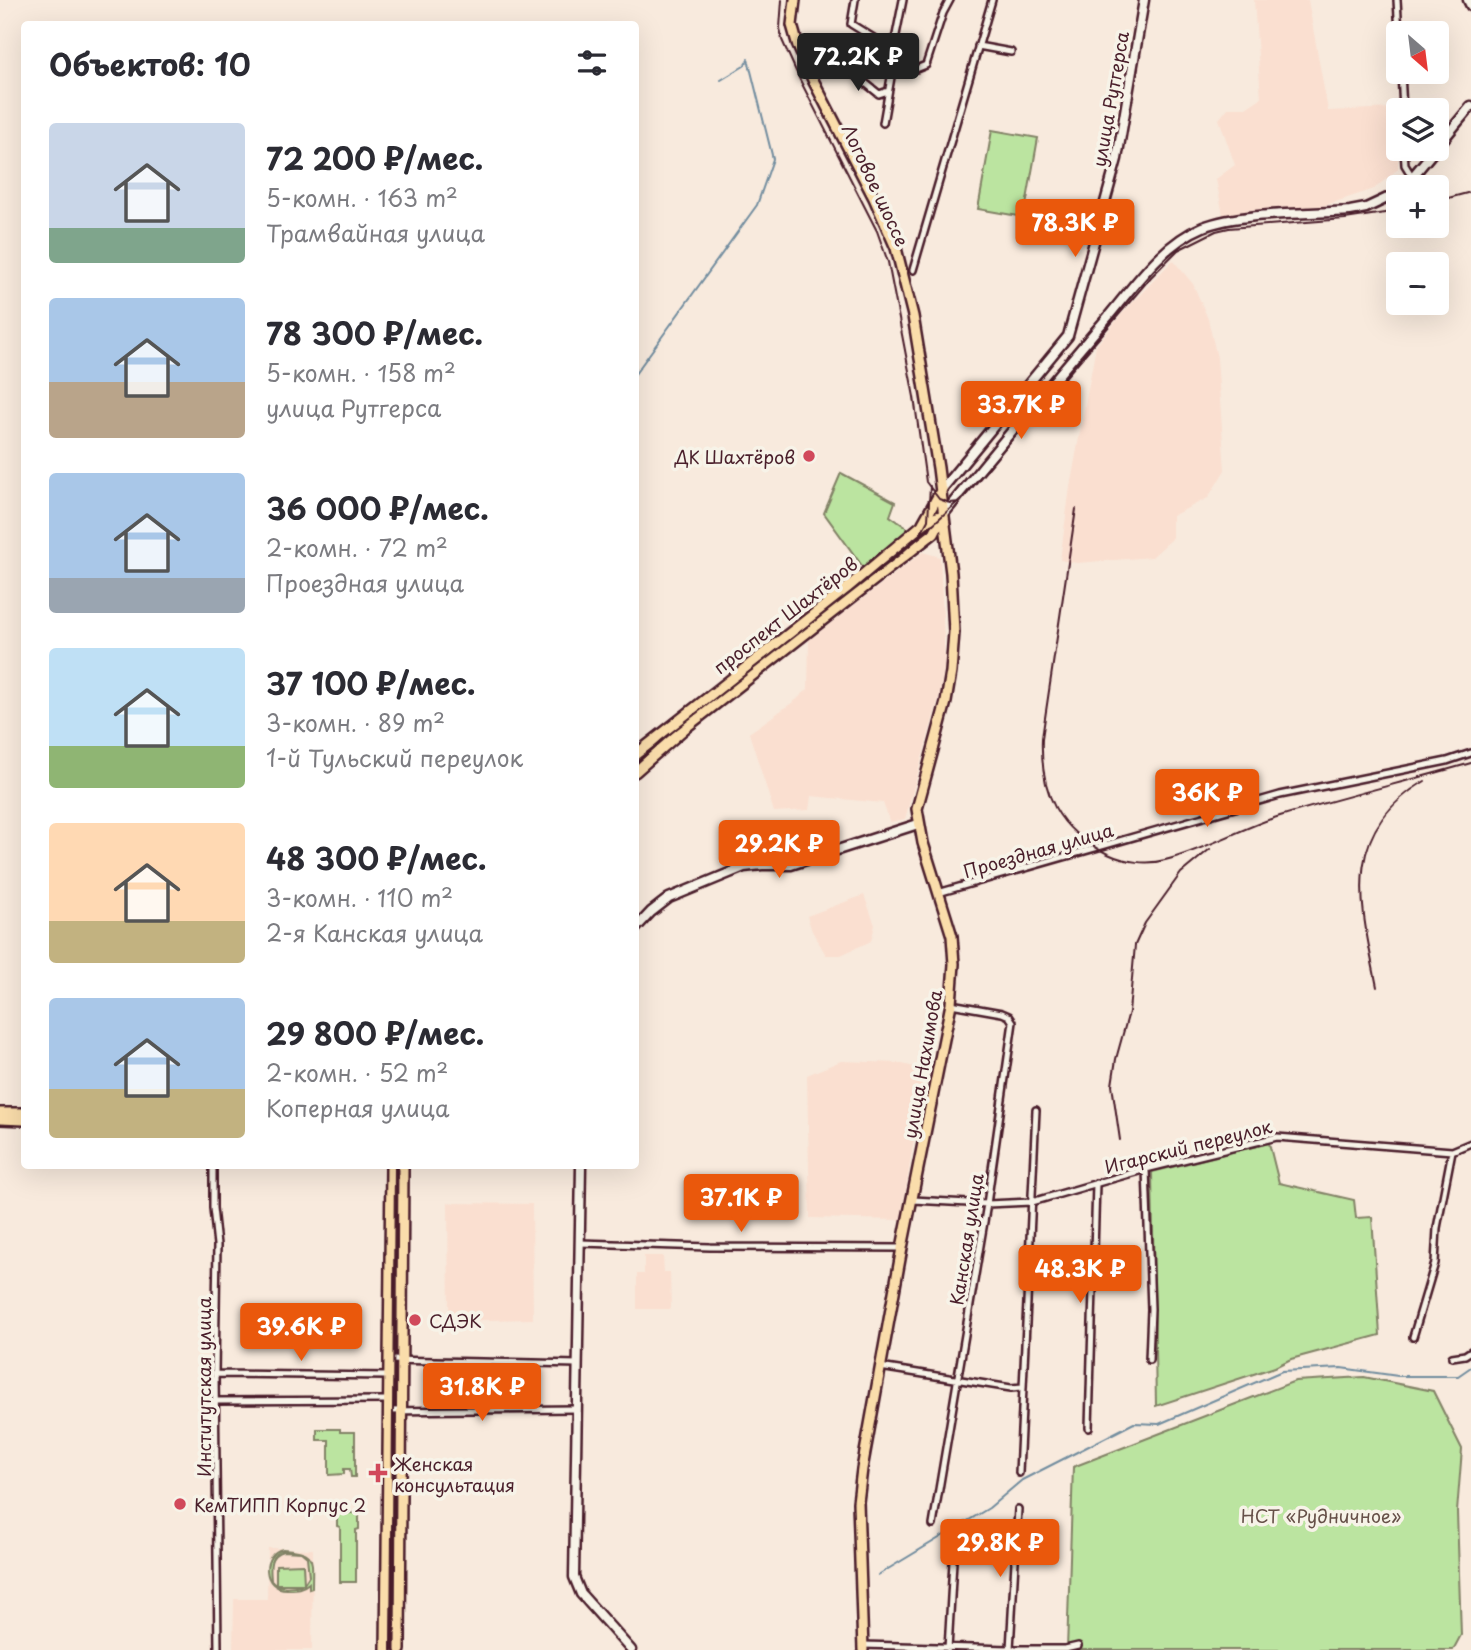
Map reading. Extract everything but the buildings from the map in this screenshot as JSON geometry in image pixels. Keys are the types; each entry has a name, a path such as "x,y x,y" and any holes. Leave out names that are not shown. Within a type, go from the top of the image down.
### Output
{"main road":[{"name":"Логовое шоссе","path":"792,0 787,26 794,49 870,201 894,259 908,319 940,492"},
{"name":"улица Рутгерса","path":"940,492 1063,344 1070,328 1117,159 1144,0"},
{"path":"1468,0 1471,6"},
{"path":"1415,175 1471,106"},
{"path":"923,524 934,516 943,514 1149,270 1166,251 1186,235 1228,219 1350,211 1366,208 1386,199"},
{"path":"1063,344 1079,351"},
{"name":"улица Нахимова","path":"863,1648 858,1502 902,1248 951,1004 953,948 918,824 917,809 946,702 953,652 954,607 940,492"},
{"name":"проспект Шахтёров","path":"639,752 923,524 940,492"},
{"name":"проспект Шахтёров","path":"639,768 684,729 934,533 943,514"},
{"path":"639,925 669,898 744,867 762,864 791,865 918,824"},
{"path":"0,1113 21,1114"},
{"path":"0,1119 21,1120"},
{"path":"386,1650 391,1169"},
{"path":"400,1650 403,1169"},
{"path":"581,1169 574,1577 581,1594 631,1650"}],"street":[{"path":"855,0 851,24 893,50"},
{"path":"883,124 903,0"},
{"path":"893,66 916,69 926,65 950,0"},
{"path":"913,270 992,0"},
{"path":"1397,0 1398,21"},
{"path":"978,46 1010,52"},
{"path":"833,57 879,94 888,91"},
{"name":"Проездная улица","path":"938,893 1280,795 1447,761 1471,753"},
{"name":"Канская улица","path":"933,1525 987,1204 1013,1022 1009,1016 1002,1013 951,1004"},
{"path":"1019,1473 1036,1110"},
{"name":"Игарский переулок","path":"913,1200 987,1204 1032,1202 1146,1169 1277,1137 1452,1151 1471,1143"},
{"path":"1413,1337 1435,1263 1437,1228 1452,1151"},
{"name":"Институтская улица","path":"213,1169 217,1245 215,1374 218,1650"},
{"path":"1146,1169 1151,1309 1149,1360"},
{"path":"1089,1428 1096,1183"},
{"path":"579,1243 902,1248"},
{"path":"1452,1357 1471,1351"},
{"path":"387,1360 578,1364"},
{"path":"880,1367 1011,1388 1022,1387"},
{"path":"215,1374 387,1376"},
{"path":"216,1401 387,1406 401,1411 577,1409"},
{"path":"1010,1649 1018,1509"},
{"path":"948,1648 954,1544"},
{"path":"863,1648 1010,1649 1078,1646"}],"shaded area":[{"path":"1254,0 1308,0 1328,111 1386,108 1386,161 1398,161 1398,169 1391,175 1386,175 1386,179 1374,189 1323,206 1223,215 1216,179 1235,165 1219,119 1228,108 1246,108 1261,98"},
{"path":"1173,260 1193,284 1208,319 1217,358 1225,470 1208,498 1172,516 1172,539 1152,557 1077,563 1060,560 1070,487 1096,346"},
{"path":"923,552 940,557 945,663 940,694 905,819 890,822 883,803 811,796 809,810 774,812 749,733 808,689 809,640"},
{"path":"864,895 875,925 871,941 841,955 826,955 807,916"},
{"path":"841,1061 899,1063 925,1070 901,1220 810,1218 807,1075"},
{"path":"448,1203 532,1204 533,1319 449,1321"},
{"path":"644,1256 663,1256 664,1272 670,1272 671,1309 637,1309 637,1274 644,1274"},
{"path":"268,1548 313,1549 312,1650 233,1650 234,1599 267,1599"}],"green space":[{"path":"992,130 1038,138 1024,217 978,209"},
{"path":"841,473 895,502 890,516 910,530 863,567 824,513"},
{"path":"1269,1143 1279,1183 1354,1200 1356,1218 1372,1217 1380,1335 1291,1359 1275,1367 1156,1406 1152,1172"},
{"name":"НСТ «Рудничное»","path":"1364,1377 1433,1391 1462,1449 1457,1512 1461,1635 1453,1650 1067,1650 1073,1467 1295,1381"},
{"path":"317,1429 355,1432 355,1477 351,1477 350,1469 344,1469 344,1474 329,1475 329,1440 317,1440"},
{"path":"337,1513 359,1513 359,1529 356,1530 356,1582 340,1582 340,1527 337,1526"},
{"path":"283,1549 294,1550 302,1552 307,1554 312,1563 312,1588 309,1589 309,1583 301,1588 291,1589 279,1588 273,1584 269,1578 267,1571 271,1557","holes":["301,1552 307,1557 309,1576 304,1584 303,1564 276,1565 276,1584 271,1580 270,1567 272,1559 278,1553","276,1584 303,1584 289,1587"]}],"waterway":[{"path":"639,368 757,205 773,159 748,59"},
{"path":"721,80 744,66 748,60"},
{"path":"878,1575 989,1508 1022,1480 1134,1423 1159,1424 1282,1371 1341,1368 1398,1376 1458,1376 1471,1367"}],"tram line":[{"path":"782,0 782,40 877,231 888,262 914,397 926,482 939,499 950,503 959,502"},
{"path":"1449,198 1471,192"},
{"path":"639,761 662,740 899,555 963,497 1151,277 1178,250 1216,231 1229,228 1345,219 1386,213"},
{"path":"921,533 928,520 930,486"},
{"path":"391,1650 395,1169"}],"railway":[{"path":"1076,509 1042,738 1042,758 1044,776 1055,808 1064,821 1090,844 1122,859 1158,862 1194,851 1280,816 1471,763"},
{"path":"1377,987 1362,900 1368,847 1379,823 1398,801 1425,781"},
{"path":"1120,1140 1112,1085 1129,1012 1135,945 1145,923 1181,873 1210,849"}],"place":[{"name":"ДК Шахтёров","path":"809,456"},
{"name":"СДЭК","path":"415,1320"},
{"name":"Женская консультация","path":"378,1473"},
{"name":"КемТИПП Корпус 2","path":"180,1504"}]}
